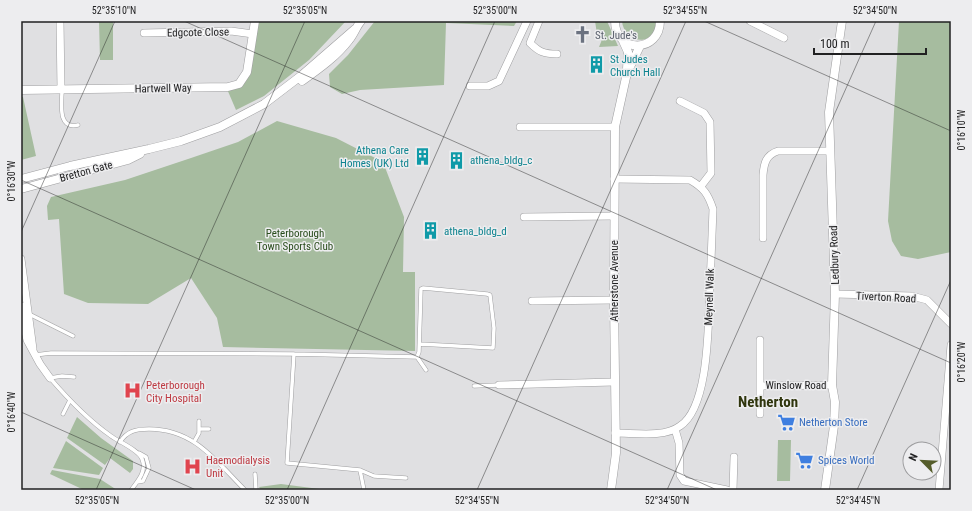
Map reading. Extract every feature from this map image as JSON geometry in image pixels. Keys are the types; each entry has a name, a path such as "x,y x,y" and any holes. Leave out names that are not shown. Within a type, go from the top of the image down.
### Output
{"street":[{"path":"60,21 62,89"},
{"name":"Hartwell Way","path":"21,90 228,87 239,84 247,72 255,21"},
{"name":"Bretton Gate","path":"21,179 70,166 181,141 237,118 264,104 272,98 284,94 327,62 341,50 361,21"},
{"path":"470,86 488,86 499,81 527,21"},
{"path":"539,21 530,43 537,50 547,54 557,54"},
{"path":"623,41 640,46 648,43 654,39 658,33 660,21"},
{"path":"749,21 784,38"},
{"name":"Ledbury Road","path":"825,490 834,426 835,402 832,385 835,294 829,112 842,21"},
{"name":"Atherstone Avenue","path":"611,490 616,454 614,382 615,127 627,72 628,52 617,33 614,23"},
{"name":"Edgcote Close","path":"144,33 231,31 253,34"},
{"name":"Atherstone Avenue","path":"627,72 640,46"},
{"path":"614,179 690,180 701,186 710,173 710,122 704,113 680,101"},
{"path":"520,127 615,127"},
{"name":"Bretton Gate","path":"21,189 128,160 149,149"},
{"path":"763,238 763,175 767,157 778,151 830,151"},
{"name":"Meynell Walk","path":"615,433 665,433 682,426 691,416 700,391 707,358 713,208 709,196 701,186"},
{"path":"524,217 614,216"},
{"path":"21,259 25,332 27,340 50,378"},
{"name":"Tiverton Road","path":"835,294 912,296 927,300 951,324"},
{"path":"532,301 614,300"},
{"name":"Winslow Road","path":"760,340 760,414"},
{"path":"939,490 948,408 951,345"},
{"path":"500,385 614,382"},
{"name":"Winslow Road","path":"760,386 832,385"},
{"path":"675,429 679,443 680,475 684,481 727,490"},
{"path":"733,490 734,458"}],"lane":[{"path":"62,89 62,116 66,123 73,126 78,125"},
{"path":"417,356 420,344 421,289 487,294 490,296 494,328 493,348 420,344"},
{"path":"24,311 73,336"},
{"path":"34,352 417,356"},
{"path":"294,354 287,463 360,470 374,476 406,478"},
{"path":"417,356 426,370"},
{"path":"50,378 62,376 74,377"},
{"path":"50,378 70,400 102,429 120,442 138,452 143,460 144,469 131,490"},
{"path":"474,386 500,385"},
{"path":"63,414 70,400"},
{"path":"194,442 198,436 199,421"},
{"path":"120,442 127,433 137,429 160,429 183,435 201,446 245,490"},
{"path":"199,429 209,429"},
{"path":"360,470 364,490"},
{"path":"255,474 256,490"}],"green space":[{"path":"99,21 113,21 113,60 100,60"},
{"path":"258,21 346,21 309,60 264,96 236,110 227,89 241,85"},
{"path":"375,21 517,21 514,26 446,23 444,85 360,90 342,94 330,87 329,74 348,55"},
{"path":"595,21 607,21 618,46 599,47 603,37 602,35 597,34"},
{"path":"622,21 656,21 656,26 655,30 650,36 641,40 635,39 626,32"},
{"path":"899,21 951,21 951,252 918,259 901,256 892,241 888,221"},
{"path":"21,97 23,97 36,156 21,160"},
{"name":"Peterborough Town Sports Club","path":"277,121 336,138 383,162 404,217 403,272 415,272 415,351 223,347 217,318 191,278 148,304 88,303 64,294 59,219 48,220 47,206 51,197 125,180 191,158 238,142"},
{"path":"77,417 101,438 133,461 133,469 130,473 110,458 105,465 67,438"},
{"path":"778,440 791,440 790,481 777,481"},
{"path":"66,441 103,468 99,475 53,468"},
{"path":"52,470 100,479 117,490 84,490 50,474"},
{"path":"281,484 327,490 261,490 259,487"}],"place":[{"name":"St. Jude's","path":"582,35"},
{"name":"St Judes Church Hall","path":"597,65"},
{"name":"Athena Care Homes (UK) Ltd","path":"422,156"},
{"name":"athena_bldg_c","path":"457,160"},
{"name":"athena_bldg_d","path":"431,231"},
{"name":"Peterborough City Hospital","path":"133,391"},
{"name":"Netherton Store","path":"786,422"},
{"name":"Spices World","path":"805,460"},
{"name":"Haemodialysis Unit","path":"193,466"}],"district":[{"name":"Netherton","path":"768,402"}]}
